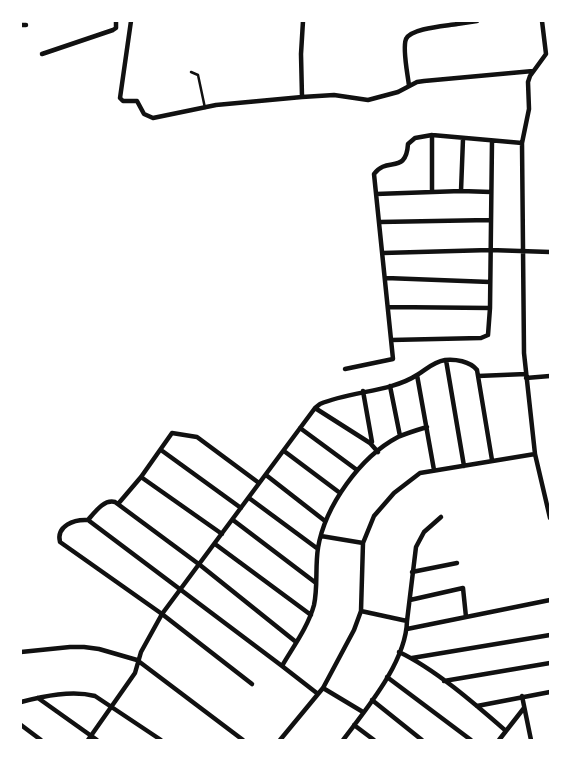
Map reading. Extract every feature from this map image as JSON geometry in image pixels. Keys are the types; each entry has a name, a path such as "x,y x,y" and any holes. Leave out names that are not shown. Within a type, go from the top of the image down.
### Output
{"street":[{"path":"42,54 113,30 116,28 116,21"},
{"path":"131,21 119,96 121,100 136,101 144,114 150,118 230,103 302,97 334,95 368,100 398,92 424,81 533,71"},
{"path":"302,97 301,54 303,21"},
{"path":"409,86 405,47 407,38 418,31 477,21"},
{"path":"542,21 546,54 533,71 528,82 529,109 522,143 524,352 535,454 550,518"},
{"path":"345,369 392,360 393,354 374,174 378,169 403,162 407,155 408,144 415,138 432,136 522,143"},
{"path":"432,136 432,192"},
{"path":"461,191 463,139"},
{"path":"391,340 484,337 488,335 492,141"},
{"path":"376,194 461,191 491,192"},
{"path":"380,222 490,220"},
{"path":"383,252 490,250 550,252"},
{"path":"386,278 490,282"},
{"path":"388,307 490,308"},
{"path":"446,360 464,466"},
{"path":"89,737 135,673 137,660 162,614 315,408 327,401 390,386 417,375 428,366 446,360 457,360 472,365 477,370 492,460"},
{"path":"478,376 526,374 550,376"},
{"path":"417,375 434,470"},
{"path":"390,386 400,436"},
{"path":"363,391 372,442 370,443"},
{"path":"315,408 370,443 378,452"},
{"path":"282,666 311,615 314,604 318,549 321,536 325,521 340,493 357,470 378,452 400,436 427,426"},
{"path":"300,428 357,470"},
{"path":"118,504 141,477 172,433 197,437 259,483"},
{"path":"161,450 241,508"},
{"path":"284,451 340,493"},
{"path":"280,740 323,688 354,630 361,611 363,543 374,516 394,493 420,473 535,454"},
{"path":"266,475 325,521"},
{"path":"141,477 222,534"},
{"path":"249,498 318,549"},
{"path":"88,520 105,503 112,500 200,565 296,642"},
{"path":"342,740 372,700 400,652 407,629 412,572 418,541 424,532 442,517"},
{"path":"252,684 162,614 60,542 59,536 64,526 76,520 88,520 318,694"},
{"path":"233,520 316,582"},
{"path":"321,536 363,543"},
{"path":"215,544 311,615"},
{"path":"412,572 457,563"},
{"path":"410,600 463,588 466,617"},
{"path":"407,629 550,600"},
{"path":"361,611 407,621"},
{"path":"412,658 550,635"},
{"path":"21,652 84,647 99,649 137,660 243,740"},
{"path":"400,652 412,658 444,681 506,731"},
{"path":"444,681 550,663"},
{"path":"387,677 471,740"},
{"path":"323,688 363,712"},
{"path":"477,706 550,692"},
{"path":"21,702 38,698 86,694 95,696 161,740"},
{"path":"522,696 531,740"},
{"path":"38,698 89,737 97,740"},
{"path":"372,700 422,740"},
{"path":"499,740 524,707"},
{"path":"21,725 41,740"},
{"path":"354,725 374,740"}],"lane":[{"path":"190,72 198,75 205,108"}]}
